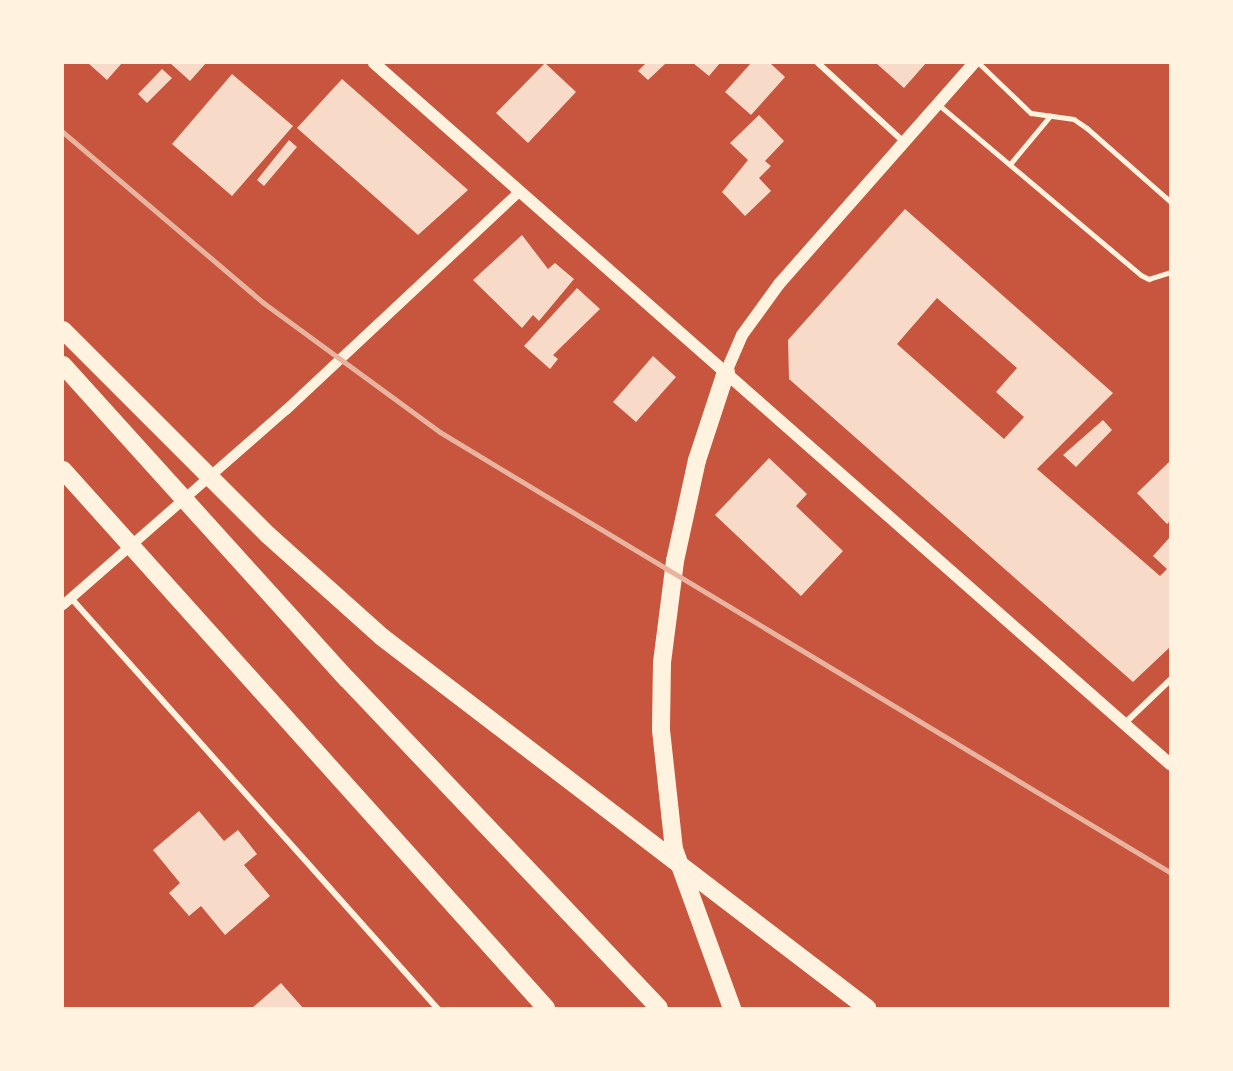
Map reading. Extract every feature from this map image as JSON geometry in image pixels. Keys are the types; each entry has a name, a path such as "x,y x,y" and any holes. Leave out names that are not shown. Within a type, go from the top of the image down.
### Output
{"highway":[{"path":"63,330 243,510 382,637 867,1008"},
{"path":"63,365 214,534 659,1008"},
{"path":"726,372 693,471 675,561 662,663 660,730 674,849 732,1008"},
{"path":"63,470 546,1008"},
{"path":"498,955 534,1008"}],"main road":[{"path":"374,63 1170,764"},
{"path":"726,372 742,335 779,284 974,63"}],"street":[{"path":"818,63 905,142"},
{"path":"67,602 286,410 520,191"},
{"path":"63,588 67,602 437,1008"},
{"path":"1124,724 1170,680"}],"lane":[{"path":"979,63 1031,113 1074,119 1088,128 1170,201"},
{"path":"938,104 1141,274 1149,279 1170,272"},
{"path":"1011,163 1050,116"}],"building":[{"path":"88,63 122,63 107,80"},
{"path":"170,63 206,63 190,81"},
{"path":"545,63 576,92 528,143 496,113"},
{"path":"646,63 666,63 648,80 638,71"},
{"path":"693,63 720,63 709,76"},
{"path":"751,63 770,63 785,77 751,115 725,92"},
{"path":"876,63 926,63 904,88"},
{"path":"162,69 172,78 147,103 138,94"},
{"path":"232,74 293,126 232,196 172,144"},
{"path":"342,79 468,190 418,235 297,128"},
{"path":"759,115 784,141 765,161 771,166 759,178 771,191 745,216 722,192 748,160 730,143"},
{"path":"289,140 297,147 264,186 257,180"},
{"path":"905,209 1113,393 1037,469 1160,576 1167,569 1153,556 1170,537 1170,647 1133,682 789,379 788,340","holes":["937,298 1017,368 996,392 1024,417 1004,439 897,344"]},
{"path":"522,235 548,269 555,263 574,279 539,321 533,315 522,328 473,280"},
{"path":"577,288 600,309 553,355 558,359 550,369 524,346"},
{"path":"653,356 676,377 636,422 613,402"},
{"path":"1103,420 1112,430 1076,467 1063,455"},
{"path":"769,458 807,494 796,506 843,551 801,596 715,515"},
{"path":"1170,461 1170,521 1167,524 1137,493"},
{"path":"199,811 224,841 238,830 257,854 244,865 270,896 225,935 201,906 189,916 169,893 180,883 153,850"},
{"path":"281,983 303,1008 252,1008"}],"railway":[{"path":"63,132 264,303 440,432 1170,872"}]}
